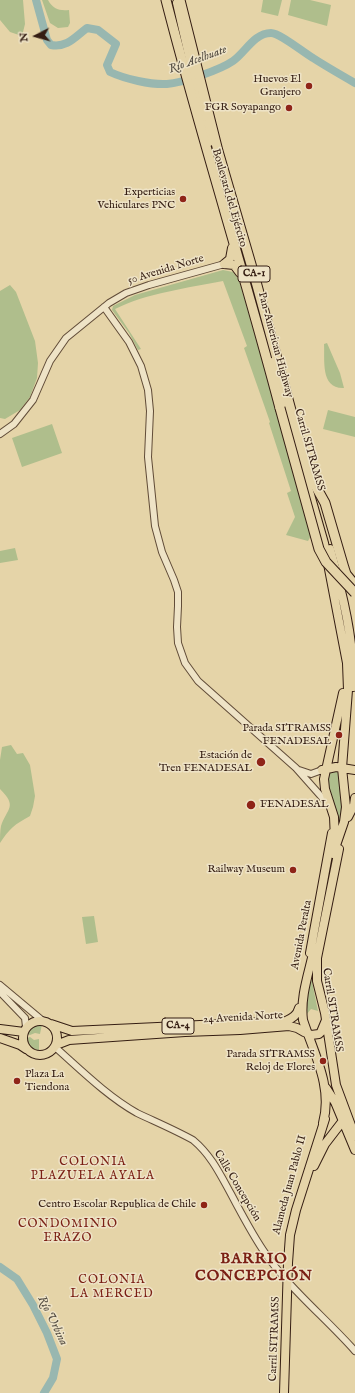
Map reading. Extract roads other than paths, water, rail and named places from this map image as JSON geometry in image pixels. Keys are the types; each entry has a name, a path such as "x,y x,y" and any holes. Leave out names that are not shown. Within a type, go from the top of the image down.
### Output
{"highway":[{"name":"Pan-American Highway","path":"168,0 189,65"},
{"name":"Pan-American Highway","path":"180,0 189,65 232,244 238,260 279,404 318,549 326,562 355,593"},
{"name":"Pan-American Highway","path":"195,92 218,151 254,275 304,458 324,503 346,574 355,585"},
{"path":"232,244 237,245 243,238"},
{"path":"242,276 249,274 254,275"}],"main road":[{"path":"176,0 189,65"},
{"name":"Carril SITRAMSS","path":"195,92 324,543 345,653 348,690 344,768 346,812 333,854 315,947 302,1001 303,1020 306,1033 326,1087 327,1104 323,1123 292,1228 289,1247 284,1393"},
{"path":"224,264 230,259 232,244"},
{"path":"224,264 234,265 242,276"},
{"path":"304,458 342,595 350,647 353,677 344,768"},
{"name":"Carril SITRAMSS","path":"333,854 335,824 333,811 324,784 324,769 341,706 345,653"},
{"path":"324,769 336,767 355,770"},
{"name":"Avenida Peralta","path":"344,768 348,817"},
{"name":"Avenida Peralta","path":"324,769 320,782 321,789 331,815 332,832 312,947 299,1008 299,1019 306,1033 320,1079 345,1118"},
{"name":"Avenida Peralta","path":"345,1118 336,1085 317,976 318,958 336,858 355,798"},
{"name":"Carril SITRAMSS","path":"315,947 314,979 325,1024 332,1084 330,1106 323,1123"},
{"name":"24 Avenida Norte","path":"47,1023 72,1031 286,1021 296,1015 299,1008"},
{"path":"0,1029 25,1029 35,1021 47,1023 57,1033 55,1046"},
{"path":"306,1033 319,1034 325,1024"},
{"name":"24 Avenida Norte","path":"55,1046 69,1040 289,1026 306,1033"},
{"path":"25,1029 23,1040 26,1048"},
{"name":"CA-4","path":"0,1038 20,1045 32,1053 41,1055 48,1053 55,1046"},
{"name":"Alameda Juan Pablo II","path":"288,1393 289,1298 285,1248 288,1231 322,1108 323,1094 320,1079"},
{"path":"345,1118 355,1136"},
{"path":"345,1118 355,1150"},
{"name":"Alameda Juan Pablo II","path":"280,1393 287,1280 295,1233 313,1169 322,1150 345,1118"}],"street":[{"path":"243,238 242,255 238,260 246,263 254,275"},
{"name":"50 Avenida Norte","path":"0,434 14,424 33,400 50,361 66,338 104,306 138,288 238,260"},
{"path":"104,306 129,342 140,366 148,390 150,411 148,457 155,526 162,552 178,592 177,636 185,663 198,681 296,768 327,803"},
{"path":"296,768 311,774 324,769"},
{"path":"0,985 47,1023"},
{"path":"0,992 26,1018 25,1029"},
{"name":"Calle Concepción","path":"55,1046 116,1099 137,1112 193,1140 201,1147 216,1167 262,1249 287,1280 355,1351"}],"waterway":[{"name":"Río Acelhuate","path":"36,0 47,40 51,45 62,45 75,38 87,28 98,30 116,44 107,65 110,72 130,79 153,84 167,84 201,76 227,65 237,58 260,36 271,33 280,36 355,83"},
{"name":"Río Urbina","path":"0,1267 17,1279 33,1305 47,1333 57,1359 53,1378 44,1393"}],"place":[{"name":"Huevos El Granjero","path":"309,86"},
{"name":"FGR Soyapango","path":"289,108"},
{"name":"Experticias Vehiculares PNC","path":"183,199"},
{"name":"Parada SITRAMSS FENADESAL","path":"339,735"},
{"name":"Estación de Tren FENADESAL","path":"261,762"},
{"name":"FENADESAL","path":"251,805"},
{"name":"Railway Museum","path":"293,870"},
{"name":"Parada SITRAMSS Reloj de Flores","path":"323,1061"},
{"name":"Plaza La Tiendona","path":"17,1081"},
{"name":"Centro Escolar Republica de Chile","path":"204,1205"}],"district":[{"name":"COLONIA PLAZUELA AYALA","path":"93,1170"},
{"name":"CONDOMINIO ERAZO","path":"68,1232"},
{"name":"BARRIO CONCEPCIÓN","path":"254,1268"},
{"name":"COLONIA LA MERCED","path":"112,1288"}]}
